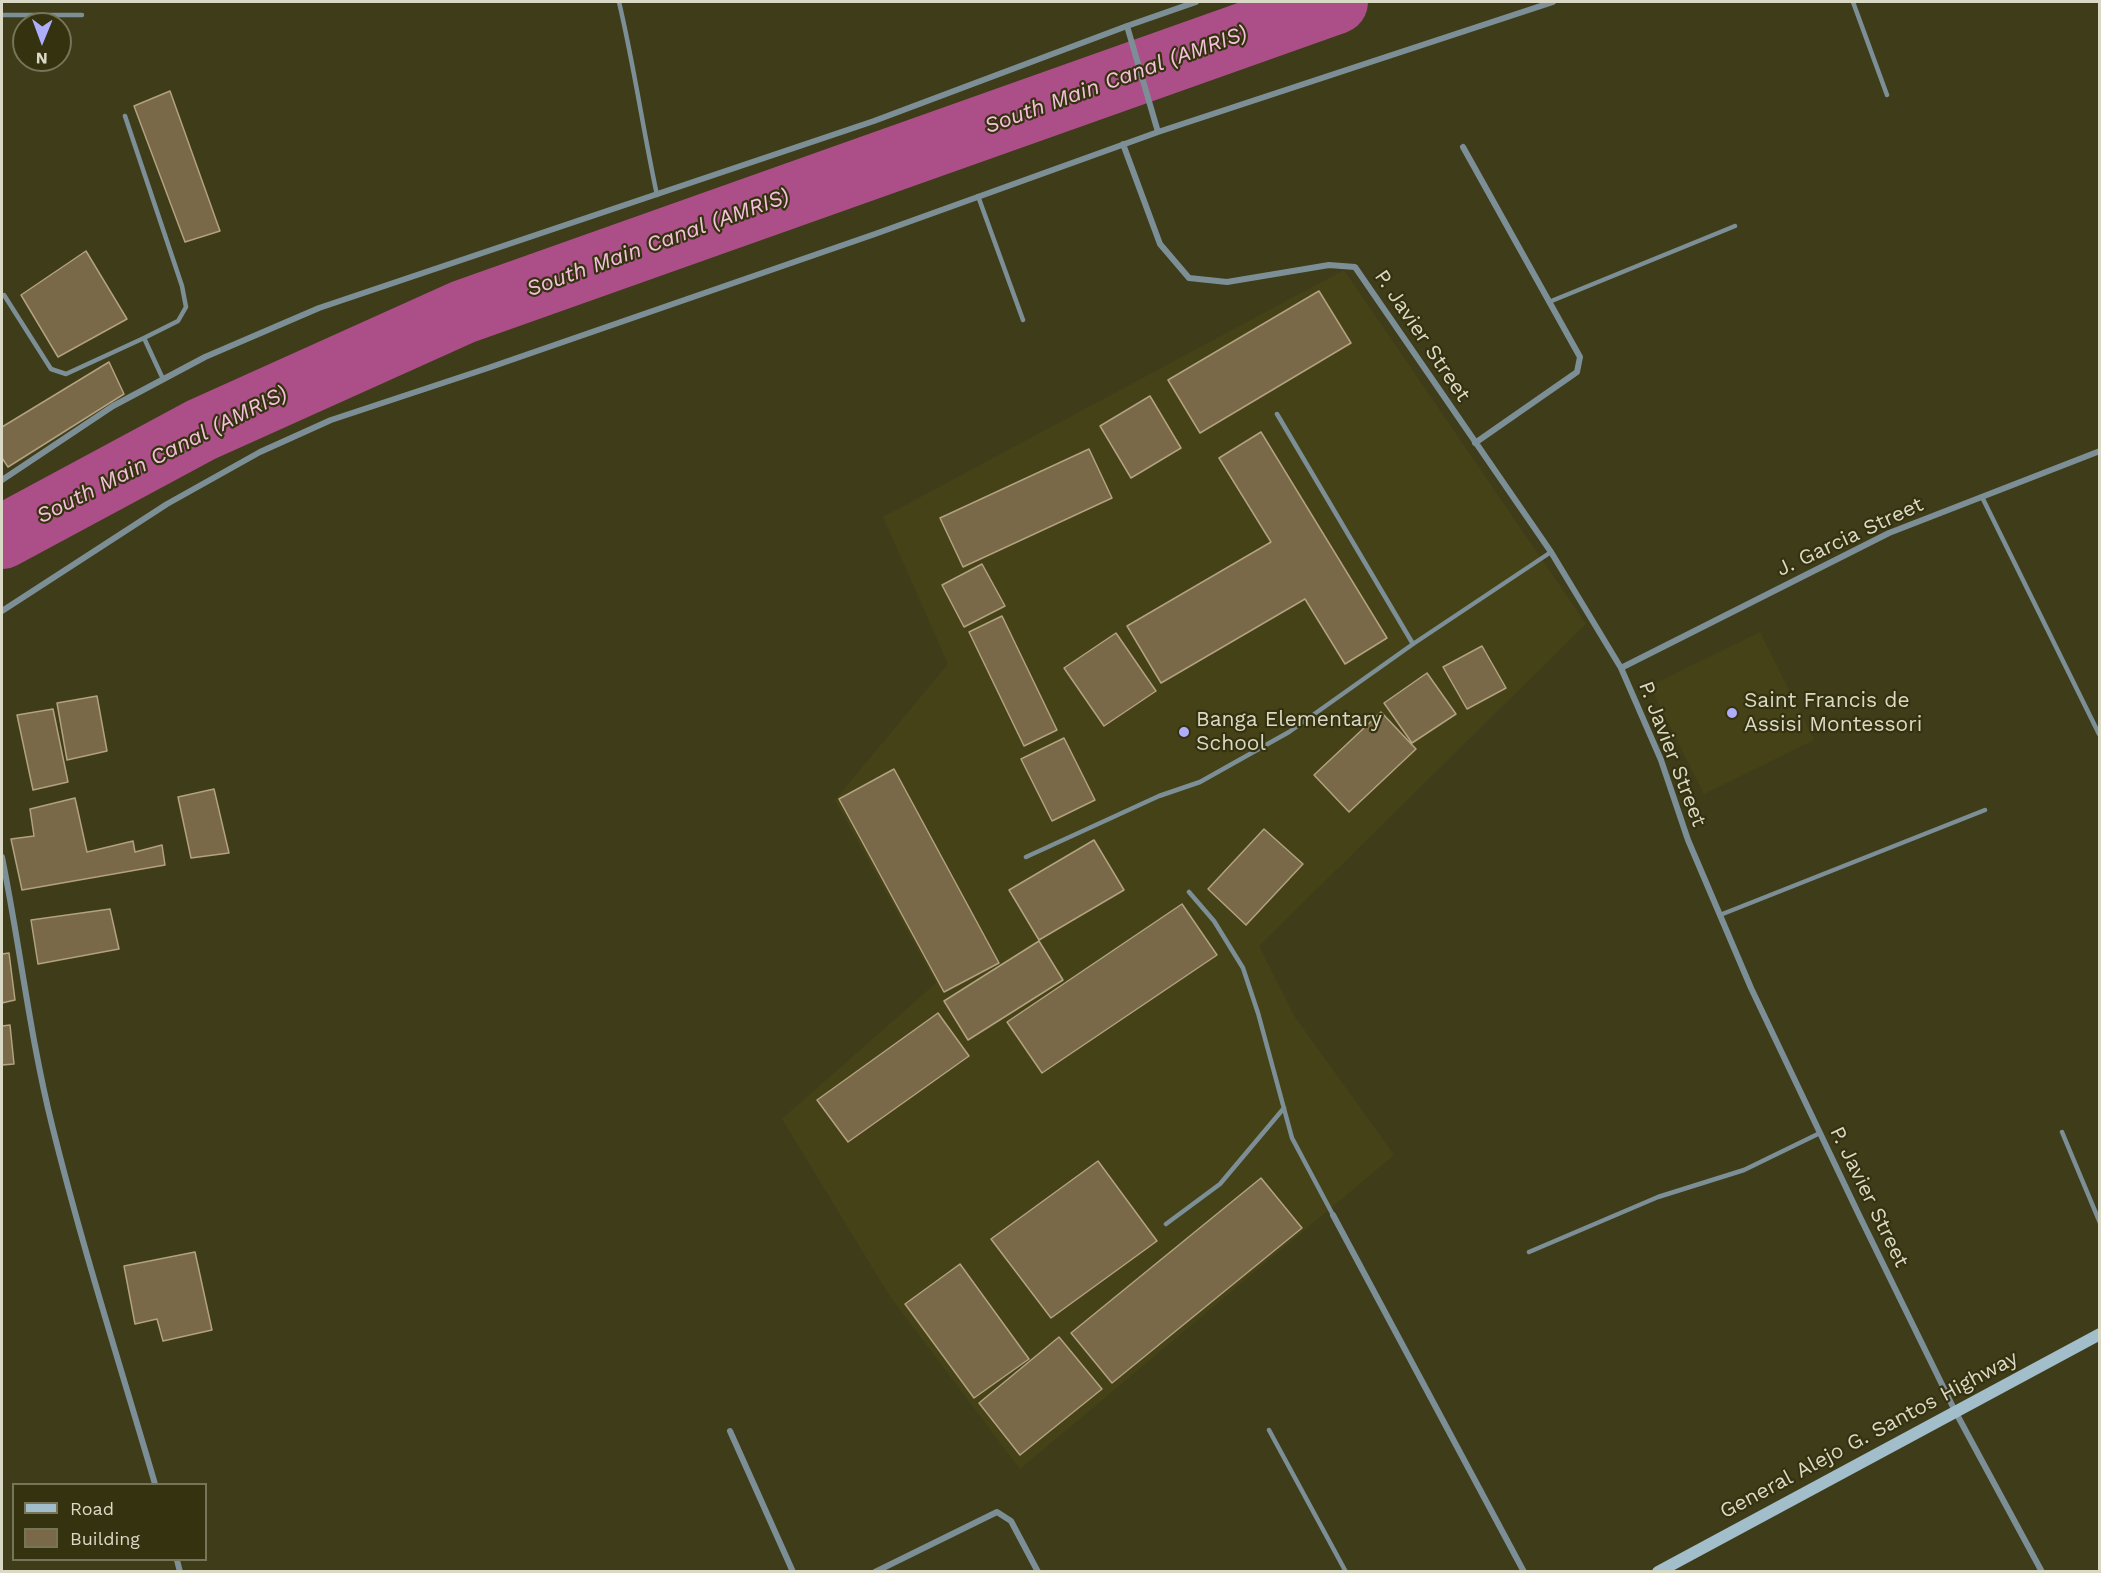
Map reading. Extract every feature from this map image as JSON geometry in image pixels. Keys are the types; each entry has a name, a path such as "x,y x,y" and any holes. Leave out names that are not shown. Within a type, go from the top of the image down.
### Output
{"main road":[{"name":"General Alejo G. Santos Highway","path":"1658,1572 2100,1334"}],"street":[{"path":"2,480 113,406 205,357 319,308 874,122 1196,2"},
{"path":"2,611 167,504 260,452 331,420 510,360 1158,132 1553,2"},
{"path":"1127,26 1158,132"},
{"name":"P. Javier Street","path":"1123,144 1160,244 1189,278 1227,282 1329,265 1356,267 1551,552 1621,668 1661,760 1688,840 1751,988 1955,1411 2042,1572"},
{"path":"1462,147 1580,357 1577,372 1475,443"},
{"name":"J. Garcia Street","path":"1621,668 1889,533 2100,451"},
{"path":"2,856 51,1123 85,1253 154,1483"},
{"path":"1333,1215 1524,1572"},
{"path":"730,1431 793,1572"},
{"path":"875,1572 997,1512 1011,1521 1038,1572"}],"lane":[{"path":"619,2 629,43 641,122 657,195"},
{"path":"1853,2 1887,95"},
{"path":"2,15 82,15"},
{"path":"4,295 51,369 66,374 178,321 186,307 182,286 125,116"},
{"path":"978,196 1023,320"},
{"path":"1549,302 1735,226"},
{"path":"144,338 163,380"},
{"path":"1277,414 1413,644"},
{"path":"1982,497 2099,734"},
{"path":"1026,857 1159,796 1200,782 1289,732 1413,644 1551,552"},
{"path":"1720,915 1985,810"},
{"path":"1189,892 1214,921 1243,968 1258,1013 1292,1138 1333,1215"},
{"path":"1166,1224 1220,1184 1284,1108"},
{"path":"2062,1132 2100,1223"},
{"path":"1529,1252 1658,1197 1744,1170 1820,1133"},
{"path":"1269,1430 1346,1572"}],"shaded area":[{"name":"Banga Elementary School","path":"1344,270 1586,624 1259,946 1295,1017 1394,1155 1020,1469 889,1295 782,1119 936,983 835,800 948,664 883,517"},
{"name":"Saint Francis de Assisi Montessori","path":"1760,632 1814,740 1704,794 1650,686"}],"building":[{"path":"170,91 220,231 185,242 134,106"},
{"path":"86,251 127,319 58,357 21,295"},
{"path":"1319,291 1351,343 1200,433 1168,380"},
{"path":"109,362 124,394 8,467 2,458 2,427"},
{"path":"1150,396 1181,448 1131,478 1100,426"},
{"path":"1261,432 1387,638 1345,664 1305,599 1161,683 1127,626 1271,542 1219,458"},
{"path":"1089,449 1112,498 963,567 940,518"},
{"path":"982,564 1005,606 964,627 942,585"},
{"path":"1002,616 1057,730 1024,746 969,632"},
{"path":"1116,633 1156,691 1104,726 1064,668"},
{"path":"1482,646 1506,688 1467,709 1443,667"},
{"path":"1427,673 1456,714 1412,743 1384,703"},
{"path":"97,696 107,751 67,760 57,703"},
{"path":"53,709 68,782 33,790 17,715"},
{"path":"1381,712 1416,749 1349,812 1314,775"},
{"path":"1064,738 1095,800 1052,821 1021,759"},
{"path":"894,769 999,963 944,992 839,799"},
{"path":"214,789 229,853 191,858 178,797"},
{"path":"75,798 87,852 133,841 135,852 162,845 165,865 22,890 11,839 34,836 30,809"},
{"path":"1264,829 1303,864 1246,925 1208,889"},
{"path":"1094,840 1124,890 1039,940 1009,890"},
{"path":"1182,904 1217,955 1042,1073 1007,1022"},
{"path":"110,909 119,949 38,964 31,920"},
{"path":"1039,941 1063,980 968,1040 944,1001"},
{"path":"9,953 15,1000 2,1003 2,954"},
{"path":"938,1013 969,1056 848,1142 817,1100"},
{"path":"10,1025 14,1064 2,1065 2,1026"},
{"path":"1098,1161 1157,1241 1051,1318 991,1239"},
{"path":"1261,1178 1302,1228 1112,1383 1071,1333"},
{"path":"195,1252 212,1330 163,1341 157,1319 135,1324 124,1266"},
{"path":"960,1264 1029,1359 974,1398 905,1304"},
{"path":"1059,1337 1102,1389 1020,1455 979,1403"}],"waterway":[{"name":"South Main Canal (AMRIS)","path":"2,537 201,430 463,312 1336,2"}],"place":[{"name":"Saint Francis de Assisi Montessori","path":"1732,713"},
{"name":"Banga Elementary School","path":"1184,732"}]}
